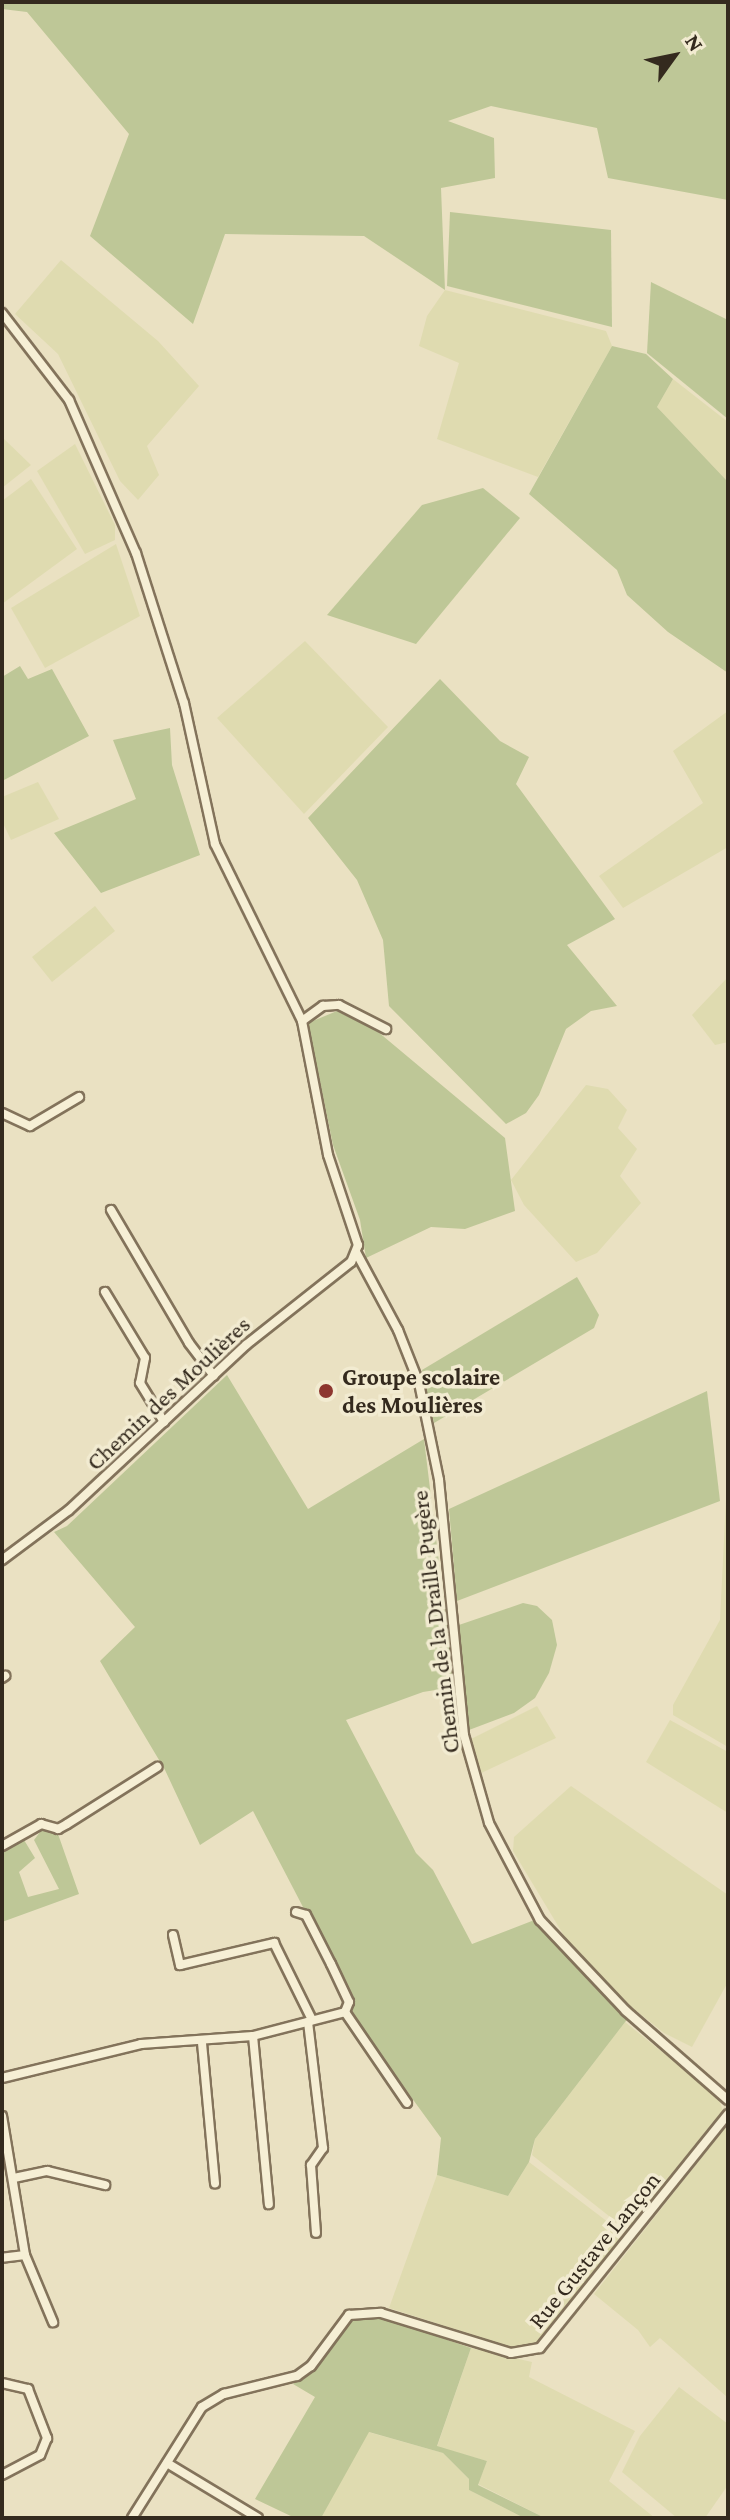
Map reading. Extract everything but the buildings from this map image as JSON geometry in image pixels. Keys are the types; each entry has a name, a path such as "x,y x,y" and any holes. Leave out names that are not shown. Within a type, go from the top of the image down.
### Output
{"street":[{"name":"Chemin de la Draille Pugère","path":"2,313 46,364 104,471 184,703 215,844 302,1021 328,1155 357,1238 356,1252 398,1330 419,1383 439,1480 464,1735 489,1823 512,1873 547,1928 626,2011 728,2100"},
{"path":"302,1021 323,1006 339,1005 386,1029"},
{"path":"2,1113 30,1126 79,1097"},
{"path":"111,1210 189,1343 214,1376"},
{"name":"Chemin des Moulières","path":"2,1560 69,1510 214,1376 351,1262 356,1252"},
{"path":"105,1292 145,1358 140,1383 164,1422"},
{"path":"2,1846 41,1824 58,1829 157,1767"},
{"path":"296,1912 306,1915 331,1964 349,2002 345,2012"},
{"path":"173,1935 180,1965 274,1943 310,2021 323,2148 311,2165 316,2233"},
{"path":"2,2078 141,2044 202,2043 253,2036 345,2012"},
{"path":"345,2012 407,2103"},
{"path":"253,2036 269,2204"},
{"path":"202,2043 215,2183"},
{"name":"Rue Gustave Lançon","path":"132,2518 202,2407 224,2394 297,2376 311,2366 338,2324 362,2311 511,2353 540,2348 728,2114"},
{"path":"2,2116 25,2255 53,2322"},
{"path":"14,2178 47,2171 105,2185"},
{"path":"2,2258 25,2255"},
{"path":"2,2383 28,2389 47,2438 40,2455 2,2475"},
{"path":"167,2463 258,2518"}],"shaded area":[{"path":"61,260 158,341 199,386 147,446 159,475 138,500 120,481 58,354 15,314"},
{"path":"445,290 606,331 612,346 538,477 437,439 459,363 419,346 427,316"},
{"path":"673,379 728,422 728,482 657,407"},
{"path":"2,437 31,465 2,488"},
{"path":"75,444 115,525 115,540 85,554 37,471"},
{"path":"31,479 77,549 2,604 2,501"},
{"path":"116,544 140,616 45,668 11,608"},
{"path":"305,641 388,727 304,814 217,718"},
{"path":"728,711 728,847 623,908 599,876 703,803 673,751"},
{"path":"38,782 59,819 11,840 2,821 2,797"},
{"path":"95,906 115,931 52,982 32,957"},
{"path":"728,977 728,1042 715,1045 692,1015"},
{"path":"586,1085 608,1089 627,1110 618,1128 637,1149 620,1176 641,1203 597,1253 576,1262 524,1205 511,1180"},
{"path":"728,1459 728,1747 673,1715 673,1705 720,1620"},
{"path":"537,1706 556,1738 477,1775 471,1739"},
{"path":"670,1720 728,1752 728,1813 646,1762"},
{"path":"571,1786 728,1895 728,1982 692,2047 664,2033 619,1997 566,1939 513,1851 514,1837"},
{"path":"625,2022 718,2097 723,2111 629,2226 619,2224 532,2155 535,2139"},
{"path":"728,2124 727,2397 660,2338 650,2347 638,2330 594,2294"},
{"path":"529,2162 621,2232 613,2253 555,2326 536,2345 519,2350 389,2308 437,2175 508,2196"},
{"path":"471,2348 532,2362 529,2377 635,2431 609,2481 655,2518 545,2518 478,2484 487,2461 437,2447"},
{"path":"679,2387 728,2424 728,2485 705,2518 677,2518 622,2472 640,2436"},
{"path":"368,2432 443,2453 469,2479 469,2490 524,2518 317,2518"}],"green space":[{"path":"2,2 728,2 728,200 608,178 597,128 491,106 448,121 494,138 495,178 441,188 445,290 364,236 225,234 193,324 90,236 129,134 27,12 2,9"},
{"path":"450,212 611,230 612,327 447,286"},
{"path":"651,282 728,320 728,419 647,353"},
{"path":"612,346 646,354 673,379 657,407 728,482 728,673 668,632 627,595 617,570 529,494"},
{"path":"483,488 520,518 416,644 327,615 422,505"},
{"path":"20,666 28,679 52,669 89,736 2,781 2,677"},
{"path":"440,679 500,741 529,757 516,784 615,919 567,945 617,1006 591,1011 566,1029 539,1095 526,1113 506,1124 389,1006 383,940 357,880 308,818"},
{"path":"170,728 172,765 200,855 101,893 54,833 136,799 113,740"},
{"path":"337,1011 377,1031 505,1138 515,1211 465,1229 431,1227 366,1258 360,1220 333,1145 308,1023"},
{"path":"577,1277 599,1315 594,1328 434,1423 422,1370"},
{"path":"227,1375 308,1509 424,1439 454,1687 423,1692 346,1720 416,1853 433,1870 472,1944 537,1919 591,1983 629,2017 535,2139 529,2162 508,2196 437,2175 441,2138 352,2016 353,2003 253,1811 200,1845 165,1770 100,1661 135,1627 54,1532 67,1526"},
{"path":"707,1391 720,1501 457,1601 449,1509"},
{"path":"523,1603 537,1606 552,1620 557,1645 549,1673 535,1698 514,1713 469,1730 456,1626"},
{"path":"43,1828 58,1834 79,1894 2,1922 2,1853 24,1840 35,1858 19,1872 28,1897 59,1889 34,1840"},
{"path":"364,2311 471,2348 437,2446 487,2461 478,2485 545,2518 524,2518 469,2490 469,2479 443,2453 369,2432 321,2518 295,2518 255,2499 315,2397 293,2384 317,2366 346,2321"}],"place":[{"name":"Groupe scolaire des Moulières","path":"326,1391"}]}
